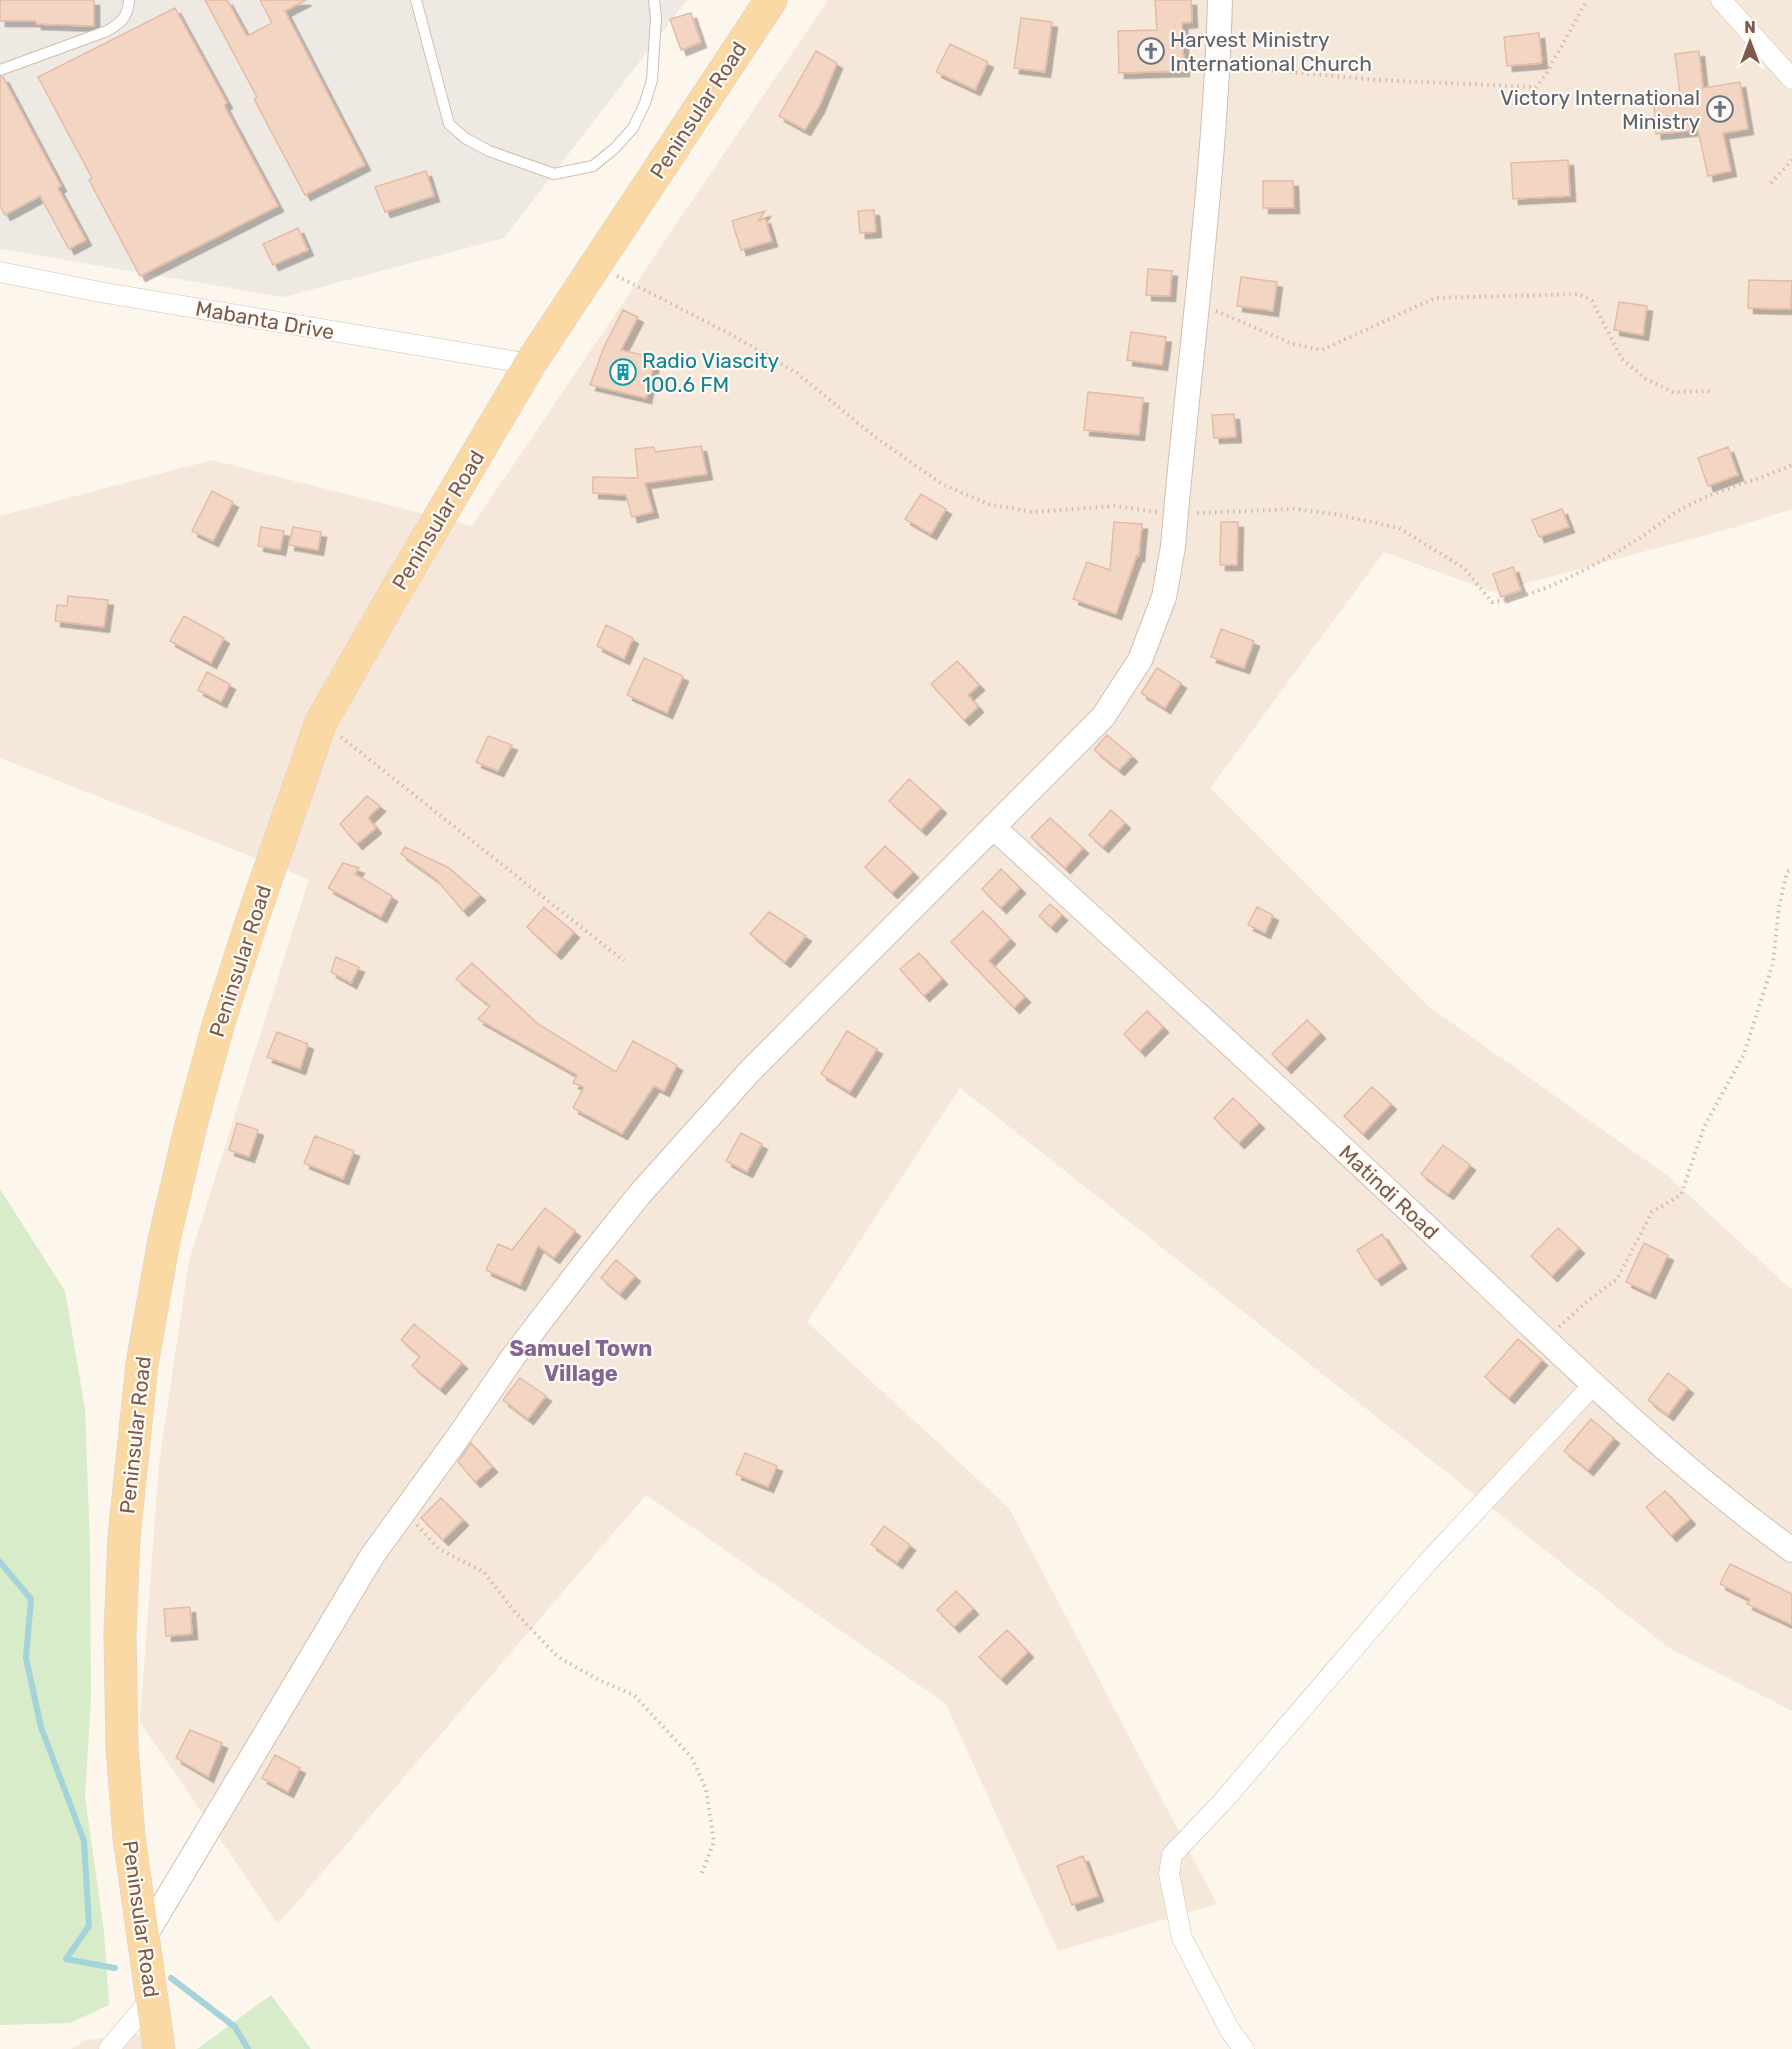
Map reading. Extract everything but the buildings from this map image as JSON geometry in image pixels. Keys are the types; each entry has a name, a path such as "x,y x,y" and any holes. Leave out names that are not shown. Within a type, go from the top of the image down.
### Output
{"main road":[{"name":"Peninsular Road","path":"159,2049 129,1837 125,1792 120,1634 124,1537 142,1364 164,1240 191,1125 219,1022 321,722 530,364 771,0"}],"street":[{"path":"143,1939 372,1556 513,1357 639,1195 750,1071 1103,717 1140,660 1164,597 1173,547 1218,65 1220,0"},
{"path":"1721,0 1792,79"},
{"name":"Mabanta Drive","path":"0,272 100,292 530,364"},
{"name":"Matindi Road","path":"993,827 1374,1177 1594,1384 1683,1464 1792,1550"},
{"path":"1244,2049 1231,2032 1182,1938 1169,1874 1172,1855 1224,1800 1426,1564 1594,1384"},
{"path":"109,2049 153,1996"}],"lane":[{"path":"0,70 107,31 121,23 127,14 129,0"},
{"path":"416,0 449,124 465,138 489,151 554,174 593,166 615,148 633,128 645,103 652,80 656,17 654,0"}],"path":[{"path":"1218,65 1377,80 1536,87 1545,76 1587,0"},
{"path":"1771,183 1792,160"},
{"path":"595,266 734,336 797,373 875,437 942,484 988,504 1033,512 1115,506 1176,514 1294,509 1335,514 1399,528 1464,568 1492,602 1508,601 1570,577 1635,541 1684,507 1792,465"},
{"path":"1196,302 1293,344 1322,350 1435,298 1579,294 1592,301 1622,359 1646,379 1673,392 1712,391"},
{"path":"321,722 624,960"},
{"path":"1546,1340 1586,1303 1617,1279 1652,1212 1681,1195 1704,1127 1744,1054 1773,963 1779,907 1787,872 1792,868"},
{"path":"404,1512 439,1549 484,1572 513,1610 558,1658 601,1681 634,1695 692,1758 706,1790 714,1842 701,1875"}],"shaded area":[{"path":"0,0 687,0 504,238 284,297 0,249"},
{"path":"828,0 1792,0 1792,509 1736,527 1493,592 1384,552 1210,788 1428,1006 1668,1176 1792,1290 1792,1711 1669,1648 960,1088 807,1322 1009,1508 1217,1904 1058,1951 946,1704 646,1495 278,1924 140,1722 159,1463 189,1261 309,879 0,758 0,516 212,460 472,526"},
{"path":"169,2031 172,2049 71,2049 86,2040"}],"green space":[{"path":"0,1189 65,1291 85,1409 90,1545 91,1700 85,1796 104,1932 109,2005 70,2023 0,2025"},
{"path":"271,1995 311,2049 197,2049"}],"waterway":[{"path":"0,1562 31,1599 26,1658 41,1727 84,1841 89,1926 66,1959 115,1968"},
{"path":"171,1978 235,2027 248,2049"}],"place":[{"name":"Harvest Ministry International Church","path":"1151,51"},
{"name":"Victory International Ministry","path":"1720,109"},
{"name":"Radio Viascity 100.6 FM","path":"623,372"}],"district":[{"name":"Samuel Town Village","path":"581,1360"}]}
